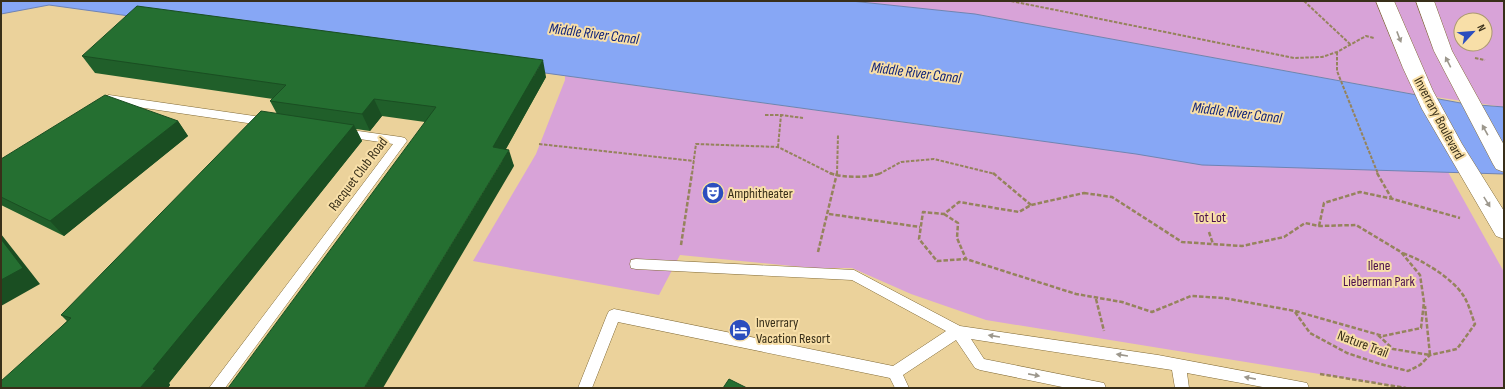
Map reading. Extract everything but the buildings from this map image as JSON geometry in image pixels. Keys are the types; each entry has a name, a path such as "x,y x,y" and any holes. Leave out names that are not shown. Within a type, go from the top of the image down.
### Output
{"street":[{"name":"Inverrary Boulevard","path":"1385,1 1424,92 1470,174 1504,230"},
{"path":"1425,1 1443,51 1504,164"}],"lane":[{"path":"96,107 109,99 283,124"},
{"name":"Racquet Club Road","path":"216,388 401,141 330,131"},
{"path":"636,264 854,275 958,331 1178,365 1302,388"},
{"path":"585,388 614,314 895,373 958,331"},
{"path":"958,331 980,364 1099,388"},
{"path":"1178,365 1182,388"},
{"path":"895,373 902,388"}],"path":[{"path":"1011,1 1294,58 1322,57 1337,52 1350,44 1336,29 1304,1"},
{"path":"1337,52 1337,71 1377,172 1393,199"},
{"path":"765,115 781,115 804,118"},
{"path":"778,147 781,115"},
{"path":"818,252 829,214 837,176 838,135"},
{"path":"539,144 694,161"},
{"path":"681,248 696,144 778,147 837,176 875,176 901,162 934,159 994,173 1031,205"},
{"path":"1318,226 1324,203 1360,192 1393,199 1460,218"},
{"path":"944,214 959,202 1019,212 1031,205 1084,194 1112,197 1182,242 1242,246 1284,237 1306,223 1318,226 1356,225 1401,252 1420,275 1430,355"},
{"path":"966,259 957,238 958,223 944,214 923,212 919,239 937,261 966,259 1076,294 1122,302 1152,312 1191,296 1224,298 1294,311 1384,336 1421,328 1424,302"},
{"path":"829,214 920,227"},
{"path":"1209,232 1213,244"},
{"name":"Nature Trail","path":"1377,334 1392,349 1430,355 1457,349 1475,324 1462,293 1432,268 1410,254 1401,252"},
{"path":"1096,298 1104,332"},
{"name":"Nature Trail","path":"1294,311 1310,333 1347,353 1380,364 1408,371 1420,365 1430,355"},
{"path":"1314,373 1406,388"}],"green space":[{"path":"851,1 1504,1 1504,107 1408,93 975,14"},
{"name":"Ilene Lieberman Park","path":"565,76 1136,154 1202,165 1443,163 1504,272 1504,388 1406,388 986,320 911,294 852,268 813,268 680,255 659,295 473,261 536,154 565,80"}],"water":[{"name":"Middle River Canal","path":"1,1 851,1 975,14 1466,104 1504,107 1504,174 1202,165 1136,154 49,5 1,14"}],"place":[{"name":"Amphitheater","path":"713,193"},
{"name":"Inverrary Vacation Resort","path":"740,330"}],"park label":[{"name":"Tot Lot","path":"1210,217"}]}
